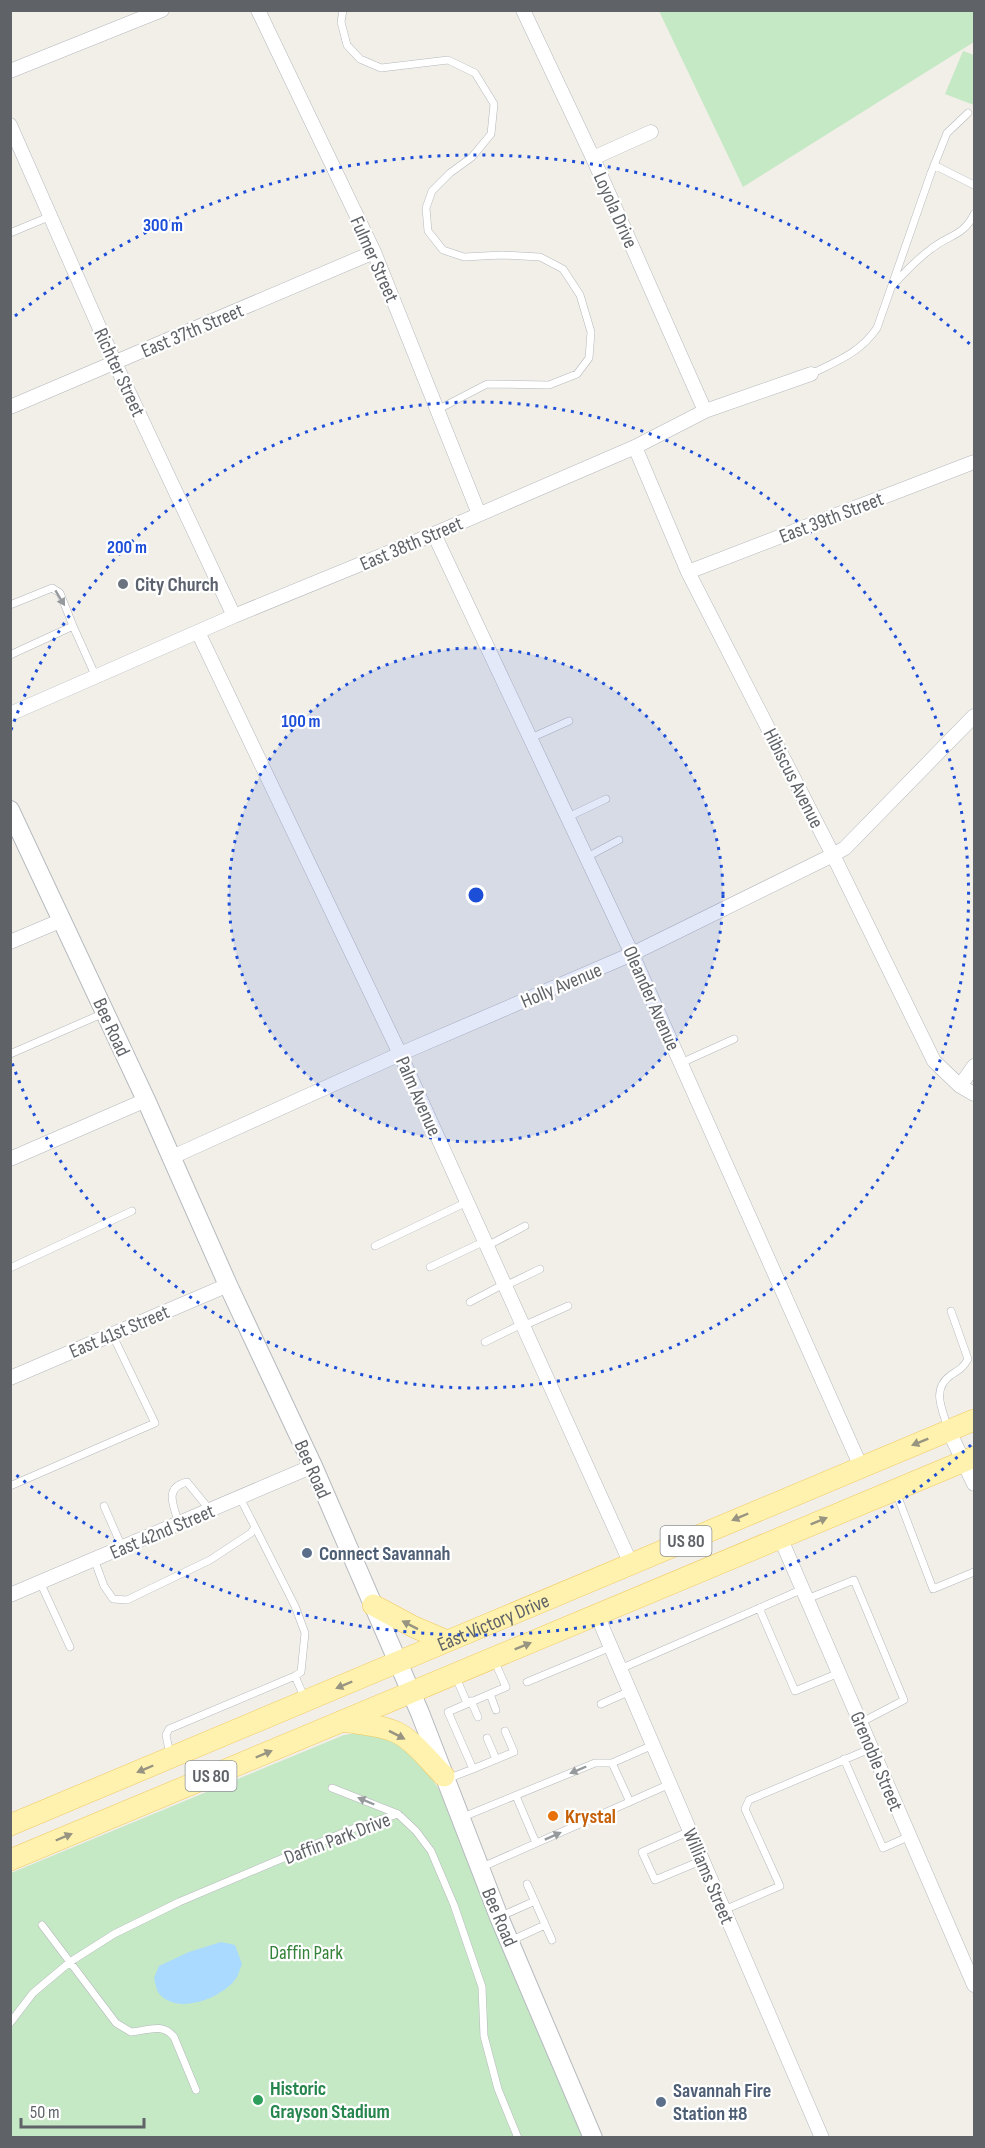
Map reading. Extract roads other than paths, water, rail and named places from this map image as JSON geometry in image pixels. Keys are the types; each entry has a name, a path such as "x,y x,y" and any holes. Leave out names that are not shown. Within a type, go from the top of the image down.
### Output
{"main road":[{"name":"Bee Road","path":"10,810 15,831 62,920 313,1466 411,1692 499,1917 593,2138"},
{"name":"East Victory Drive","path":"10,1825 975,1420"},
{"name":"East Victory Drive","path":"12,1856 969,1459"},
{"path":"373,1605 414,1627 447,1641"},
{"path":"341,1721 375,1726 397,1733 410,1742 445,1778"}],"street":[{"path":"10,71 162,10"},
{"name":"Fulmer Street","path":"258,10 374,252 479,514"},
{"name":"Loyola Drive","path":"523,10 593,158 705,411"},
{"name":"Richter Street","path":"10,125 115,363 234,616"},
{"path":"593,158 651,132"},
{"name":"East 37th Street","path":"10,407 374,252"},
{"name":"East 38th Street","path":"10,714 234,616 434,534 635,447 705,411 811,374"},
{"name":"Hibiscus Avenue","path":"635,447 688,572 833,855 934,1061 960,1086 975,1094"},
{"name":"East 39th Street","path":"688,572 975,462"},
{"name":"Oleander Avenue","path":"434,534 632,954 861,1467"},
{"name":"Palm Avenue","path":"198,632 400,1054 631,1564"},
{"name":"Holly Avenue","path":"170,1158 400,1054 632,954 833,855 845,848 975,716"},
{"path":"10,942 62,920"},
{"path":"960,1086 975,1066"},
{"path":"10,1159 146,1100"},
{"name":"East 41st Street","path":"10,1378 228,1285"},
{"path":"949,1431 969,1459 975,1484"},
{"name":"East 42nd Street","path":"10,1594 313,1466"},
{"name":"Grenoble Street","path":"780,1537 975,1985"},
{"name":"Williams Street","path":"597,1615 822,2138"}],"lane":[{"path":"343,10 341,22 347,45 360,59 381,68 448,60 475,73 494,104 491,134 472,156 432,191 426,208 428,231 443,250 464,257 502,255 540,257 562,269 580,295 591,332 589,358 577,374 549,385 487,384 437,410"},
{"path":"811,374 850,354 867,342 877,328 947,133 968,113"},
{"path":"934,165 975,185"},
{"path":"891,287 933,247 953,237 969,225 975,214"},
{"path":"10,233 51,216"},
{"path":"10,605 52,588 60,593 96,676"},
{"path":"10,655 73,626"},
{"path":"531,738 569,721"},
{"path":"568,817 606,799"},
{"path":"586,857 619,840"},
{"path":"10,1054 105,1013"},
{"path":"681,1063 734,1039"},
{"path":"375,1246 467,1202"},
{"path":"10,1268 132,1211"},
{"path":"430,1267 525,1226"},
{"path":"470,1302 540,1269"},
{"path":"485,1342 568,1306"},
{"path":"949,1431 938,1394 943,1381 964,1367 968,1359 951,1311"},
{"path":"10,1486 155,1423 112,1334"},
{"path":"178,1524 171,1497 173,1489 179,1485 187,1482 210,1510"},
{"path":"895,1490 933,1589 975,1572"},
{"path":"171,1758 166,1735 169,1729 301,1672 306,1633 295,1606 240,1498"},
{"path":"104,1506 122,1547"},
{"path":"94,1559 104,1586 113,1599 127,1600 210,1560 251,1533 255,1527"},
{"path":"620,1669 759,1608 854,1580 904,1700 861,1723"},
{"path":"40,1582 70,1647"},
{"path":"759,1608 795,1691 839,1673"},
{"path":"527,1682 610,1647"},
{"path":"473,1769 448,1712 506,1687 493,1658"},
{"path":"454,1674 478,1717"},
{"path":"295,1676 306,1701"},
{"path":"601,1704 630,1691"},
{"path":"490,1694 496,1710"},
{"path":"445,1778 514,1752 505,1731"},
{"path":"487,1738 496,1759"},
{"path":"462,1818 595,1762 612,1763 653,1745"},
{"path":"724,1910 780,1886 745,1809 749,1800 872,1748"},
{"path":"844,1759 883,1848 910,1836"},
{"path":"612,1763 630,1802"},
{"path":"480,1868 670,1784"},
{"path":"332,1788 398,1814"},
{"path":"516,1796 536,1843"},
{"name":"Daffin Park Drive","path":"10,2023 33,1993 69,1962 114,1935 179,1902 351,1830 398,1814 416,1831 431,1851 454,1905 482,1987 484,2036 498,2089 518,2138"},
{"path":"690,1831 642,1852 655,1880 702,1860"},
{"path":"527,1884 552,1940"},
{"path":"499,1917 535,1901"},
{"path":"42,1925 116,2023 131,2032 156,2027 170,2032 196,2090"},
{"path":"510,1941 545,1925"}],"water":[{"path":"221,1942 235,1945 242,1964 231,1985 211,1998 187,2004 166,1999 158,1992 154,1978 159,1966 189,1952"}],"place":[{"name":"City Church","path":"123,584"},
{"name":"Connect Savannah","path":"307,1553"},
{"name":"Krystal","path":"553,1816"},
{"name":"Historic Grayson Stadium","path":"258,2100"},
{"name":"Savannah Fire Station #8","path":"661,2102"}],"park label":[{"name":"Daffin Park","path":"306,1952"}]}
